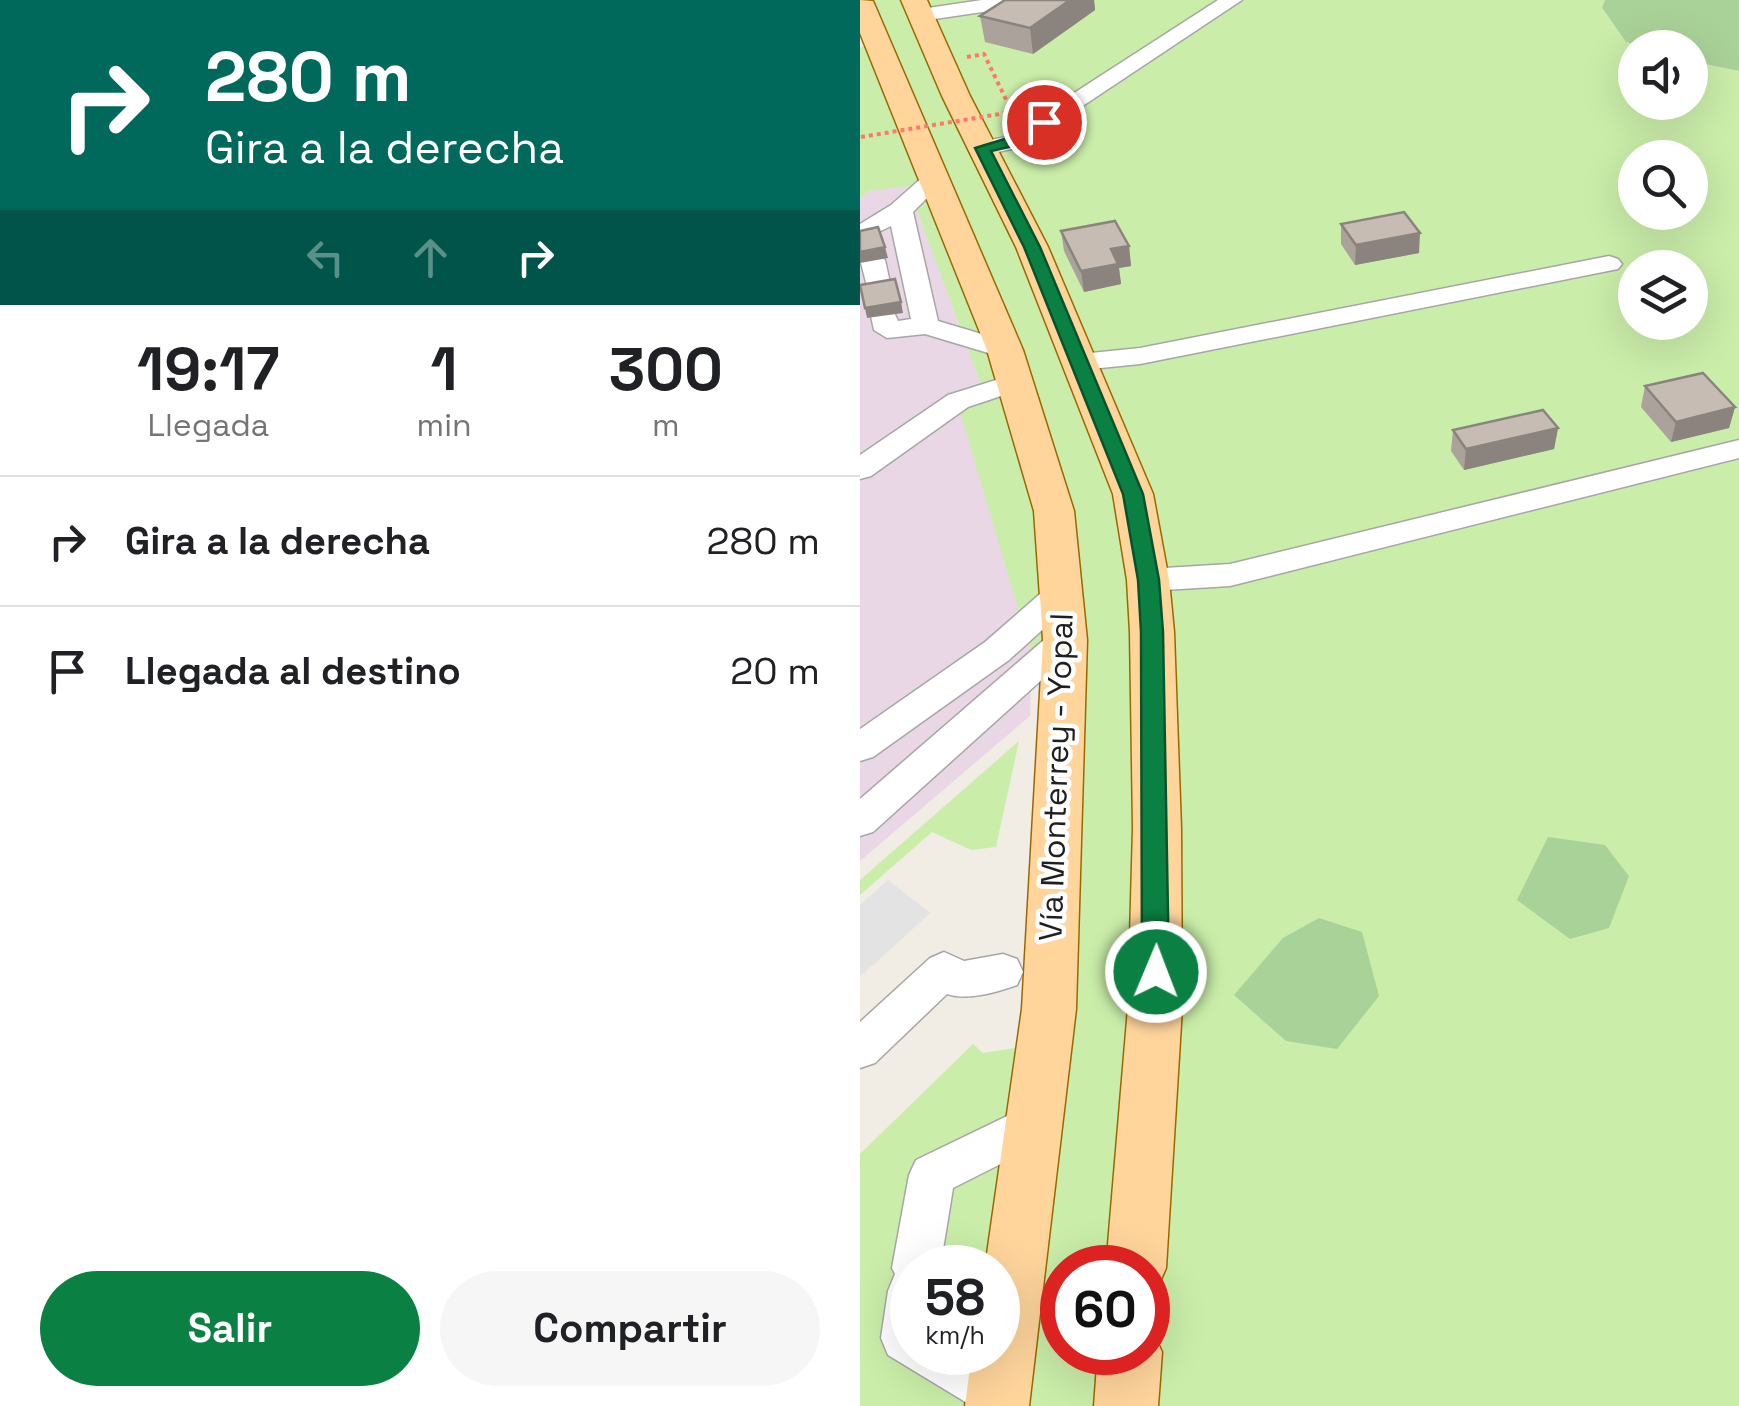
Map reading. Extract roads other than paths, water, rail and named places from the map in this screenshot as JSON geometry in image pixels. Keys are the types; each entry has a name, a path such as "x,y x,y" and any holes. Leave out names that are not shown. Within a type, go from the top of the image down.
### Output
{"main road":[{"path":"917,8 1032,247 1133,494 1148,580 1157,828 1156,1008 1138,1245"},
{"name":"Vía Monterrey - Yopal","path":"864,26 934,180 1010,366 1054,510 1065,640 1048,1009 998,1400"},
{"path":"1126,1406 1128,1375"}],"street":[{"path":"917,8 1022,0"},
{"path":"982,148 1013,142 1232,0"},
{"path":"934,180 866,241 878,318 926,326 1010,366"},
{"path":"900,210 926,326"},
{"path":"1082,362 1140,356 1609,264"},
{"path":"860,469 1010,366"},
{"path":"1148,580 1230,575 1739,449"},
{"path":"861,738 997,651 1062,594"},
{"path":"860,822 1065,640"},
{"path":"860,1049 944,970 958,980 1004,972"},
{"path":"920,1245 932,1175 1032,1125"},
{"path":"963,1375 998,1400"}]}
